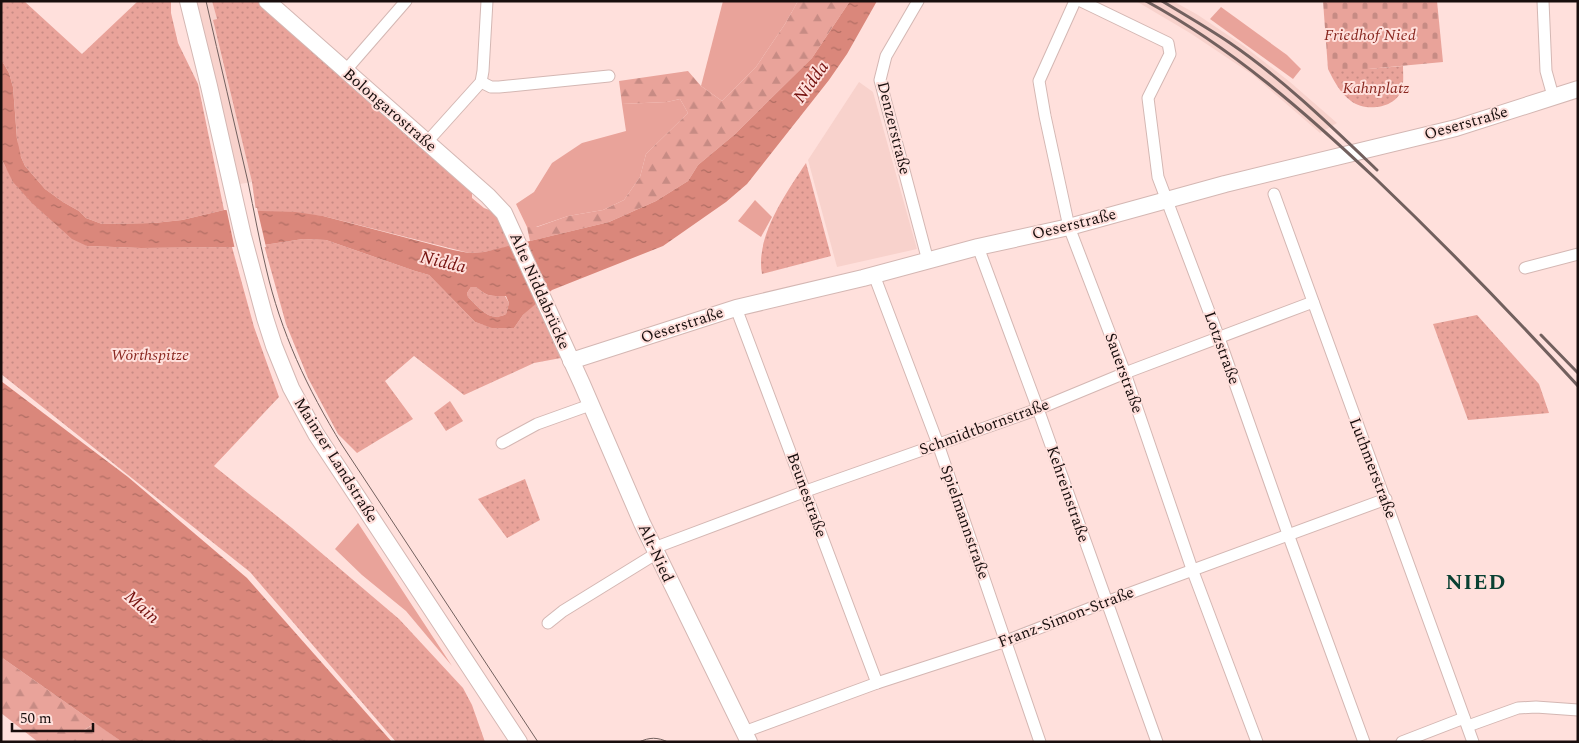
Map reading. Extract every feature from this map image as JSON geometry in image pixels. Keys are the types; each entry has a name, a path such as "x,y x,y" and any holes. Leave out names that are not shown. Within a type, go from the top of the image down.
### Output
{"main road":[{"name":"Mainzer Landstraße","path":"188,1 251,269 274,346 300,405 316,434 518,742"},
{"name":"Bolongarostraße","path":"267,1 498,206 509,222"},
{"name":"Oeserstraße","path":"569,356 736,308 1069,226 1302,164 1456,128 1578,89"},
{"name":"Alte Niddabrücke","path":"509,222 569,356"},
{"name":"Alt-Nied","path":"569,356 655,551 747,737"}],"street":[{"path":"346,70 406,1"},
{"path":"427,142 481,82 483,76 487,1"},
{"name":"Denzerstraße","path":"918,1 886,56 880,80 928,261"},
{"name":"Sauerstraße","path":"1076,1 1040,81 1045,116 1069,226 1125,373 1192,569 1257,742"},
{"name":"Lotzstraße","path":"1082,1 1168,43 1170,54 1148,98 1158,177 1219,338 1364,742"},
{"path":"1543,1 1546,71 1554,96"},
{"path":"481,82 491,87 499,87 609,76"},
{"name":"Luthmerstraße","path":"1274,194 1473,742"},
{"name":"Kehreinstraße","path":"978,247 1038,409 1156,742"},
{"path":"1525,268 1578,254"},
{"name":"Spielmannstraße","path":"874,275 938,444 1040,742"},
{"name":"Schmidtbornstraße","path":"548,622 655,551 806,491 1038,409 1125,373 1313,302"},
{"name":"Beunestraße","path":"736,308 806,491 876,683"},
{"path":"502,443 537,424 590,405"},
{"name":"Franz-Simon-Straße","path":"747,737 876,683 1006,641 1192,569 1386,499"},
{"path":"1402,742 1518,708 1536,707 1578,710"}],"shaded area":[{"path":"195,1 212,1 217,19 213,21 252,182 240,184"},
{"path":"1136,1 1173,1 1198,15 1244,46 1290,82 1337,123 1320,133 1253,75 1190,33"},
{"path":"859,82 873,92 917,249 837,267 808,160"}],"green space":[{"path":"1,1 24,1 82,54 138,1 171,1 171,13 178,43 198,84 224,210 182,220 154,223 102,224 86,218 79,211 45,189 25,166 18,150 13,87 9,73 1,59"},
{"path":"212,1 260,1 472,192 472,198 484,208 492,211 501,222 512,246 469,253 323,216 256,211 252,182 213,20 217,19"},
{"path":"723,1 798,1 756,67 722,101 701,86"},
{"path":"798,1 850,1 812,58 734,135 698,165 688,181 656,201 609,222 530,241 527,227 537,227 568,216 603,210 624,200 640,177 646,154 688,113 680,99 667,102 622,104 619,81 688,71 701,86 722,101 756,67"},
{"name":"Friedhof Nied","path":"1323,1 1437,1 1443,62 1368,69 1328,69"},
{"path":"1221,7 1287,55 1301,69 1293,79 1210,19"},
{"name":"Kahnplatz","path":"1403,66 1403,86 1399,96 1380,107 1364,107 1351,101 1338,86 1328,69 1368,69"},
{"path":"680,99 688,113 646,154 640,177 624,200 603,210 568,216 536,227 527,227 516,204 534,192 552,163 582,143 626,131 622,104 667,102"},
{"name":"Wörthspitze","path":"1,158 6,168 87,246 141,248 232,247 254,327 279,397 214,466 292,528 399,619 463,688 472,705 485,742 396,742 250,572 1,374"},
{"path":"806,163 831,256 762,274 763,245 768,231 781,202"},
{"path":"755,200 772,217 761,237 738,221"},
{"path":"303,239 326,240 429,275 475,322 484,325 514,328 523,315 536,303 561,358 534,363 464,395 414,356 385,381 413,419 357,453 338,434 308,378 286,324 264,245"},
{"path":"471,287 476,287 489,295 505,296 509,303 506,314 495,317 481,310 468,297 467,293"},
{"path":"1477,315 1539,384 1549,413 1468,420 1433,324"},
{"path":"450,401 463,421 446,431 434,413"},
{"path":"525,479 540,520 507,538 478,499"},
{"path":"358,523 452,666 406,611 362,575 335,549"},
{"path":"1,657 95,723 76,735 96,723 122,742 38,742 1,713"}],"water":[{"name":"Nidda","path":"850,1 877,1 847,54 829,80 747,184 726,202 663,246 552,290 523,315 514,328 492,328 475,322 429,275 326,240 303,239 264,245 232,247 141,248 87,246 72,239 32,203 13,182 1,158 1,59 9,73 13,87 17,139 25,166 45,189 79,211 86,218 102,224 154,223 182,220 224,210 295,212 323,216 453,250 469,253 484,252 609,222 656,201 688,181 698,165 734,135 812,58","holes":["471,287 476,287 490,295 506,296 509,303 506,314 495,317 481,310 468,297 467,293"]},
{"name":"Main","path":"1,381 128,477 247,578 392,742 122,742 1,657"}],"pier":[{"path":"226,207 257,208 266,247 235,250"}],"tram line":[{"path":"206,1 272,292 296,359 317,402 342,445 538,742"},
{"path":"639,742 654,738 668,742"}],"railway":[{"path":"1146,1 1178,19 1238,60 1267,82 1322,130 1376,179 1454,255 1578,386"},
{"path":"1162,1 1222,37 1250,57 1306,104 1377,170"},
{"path":"1541,335 1578,373"}],"district":[{"name":"NIED","path":"1476,583"}]}
